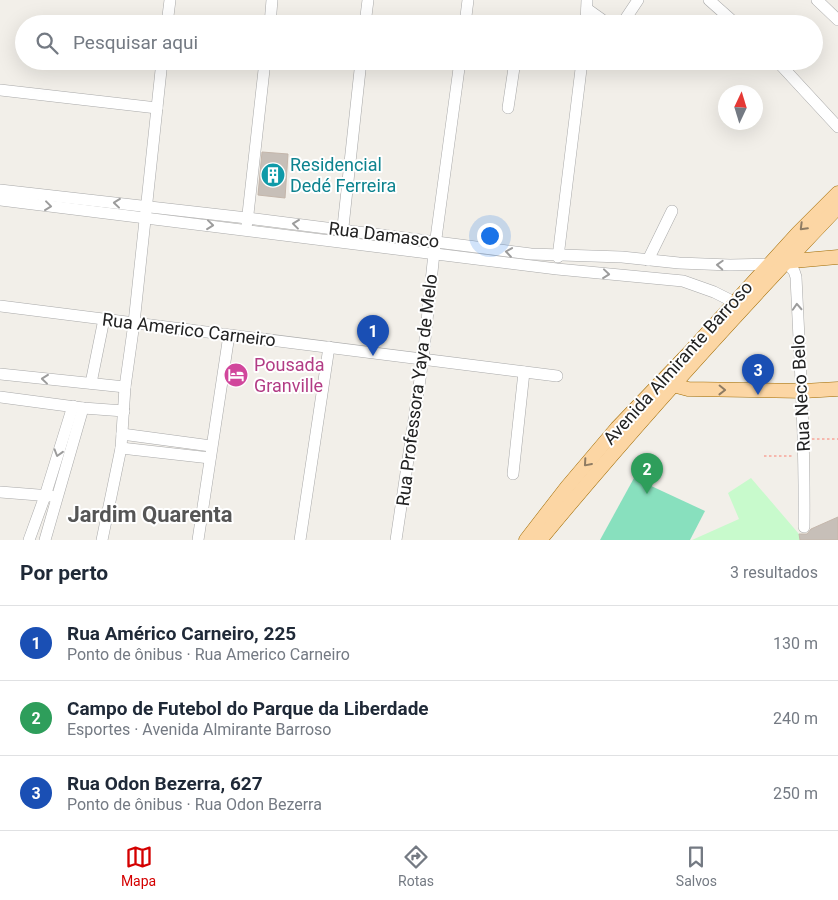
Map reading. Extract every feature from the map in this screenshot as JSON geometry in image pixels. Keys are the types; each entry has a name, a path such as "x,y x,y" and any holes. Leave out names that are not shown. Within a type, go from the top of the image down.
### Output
{"main road":[{"name":"Avenida Almirante Barroso","path":"526,540 567,486 617,428 769,264 838,193"},
{"name":"Avenida Almirante Barroso","path":"540,540 673,385 838,208"},
{"path":"769,264 838,257"},
{"path":"672,370 673,385 688,389 802,391 838,389"}],"street":[{"path":"168,15 170,0"},
{"path":"271,15 272,0"},
{"path":"366,15 368,0"},
{"path":"466,15 468,0"},
{"path":"628,15 638,0"},
{"path":"709,0 726,15"},
{"path":"817,0 838,20"},
{"path":"587,5 598,15"},
{"path":"102,540 121,448 161,70"},
{"path":"247,224 264,70"},
{"path":"342,236 360,70"},
{"name":"Rua Professora Yaya de Melo","path":"396,540 423,359 435,247 459,70"},
{"path":"508,108 514,70"},
{"path":"558,256 581,70"},
{"path":"785,70 838,127"},
{"path":"0,90 157,108"},
{"name":"Rua Damasco","path":"0,190 145,212 435,247 558,256 622,257 730,266 769,264"},
{"name":"Rua Damasco","path":"0,200 145,212"},
{"path":"648,260 672,211"},
{"name":"Rua Damasco","path":"435,247 557,269 683,281 714,292 734,302"},
{"name":"Rua Neco Belo","path":"786,262 796,277 805,455 804,527"},
{"name":"Rua Americo Carneiro","path":"0,306 557,376"},
{"path":"91,383 104,319"},
{"path":"198,540 229,335"},
{"path":"300,540 329,347"},
{"path":"513,474 524,372"},
{"path":"0,374 126,387"},
{"path":"0,397 124,411"},
{"path":"29,540 78,407"},
{"path":"45,540 58,497 78,407"},
{"path":"122,434 211,446"},
{"path":"121,448 210,458"},
{"path":"0,492 58,497"}],"path":[{"path":"804,438 838,439"},
{"path":"764,456 805,455"}],"green space":[{"path":"634,478 705,511 690,540 600,540"},
{"path":"751,478 799,534 800,540 692,540 739,519 728,493"}],"building":[{"name":"Residencial Dedé Ferreira","path":"262,152 288,154 285,198 258,195"},
{"path":"838,517 838,540 800,540 799,534 807,534 811,529"}],"place":[{"name":"Residencial Dedé Ferreira","path":"273,175"},
{"name":"Rua Américo Carneiro, 225","path":"373,356"},
{"name":"Pousada Granville","path":"236,375"},
{"name":"Rua Odon Bezerra, 627","path":"758,395"},
{"name":"Campo de Futebol do Parque da Liberdade","path":"647,494"}],"district":[{"name":"Jardim Quarenta","path":"150,514"}]}
